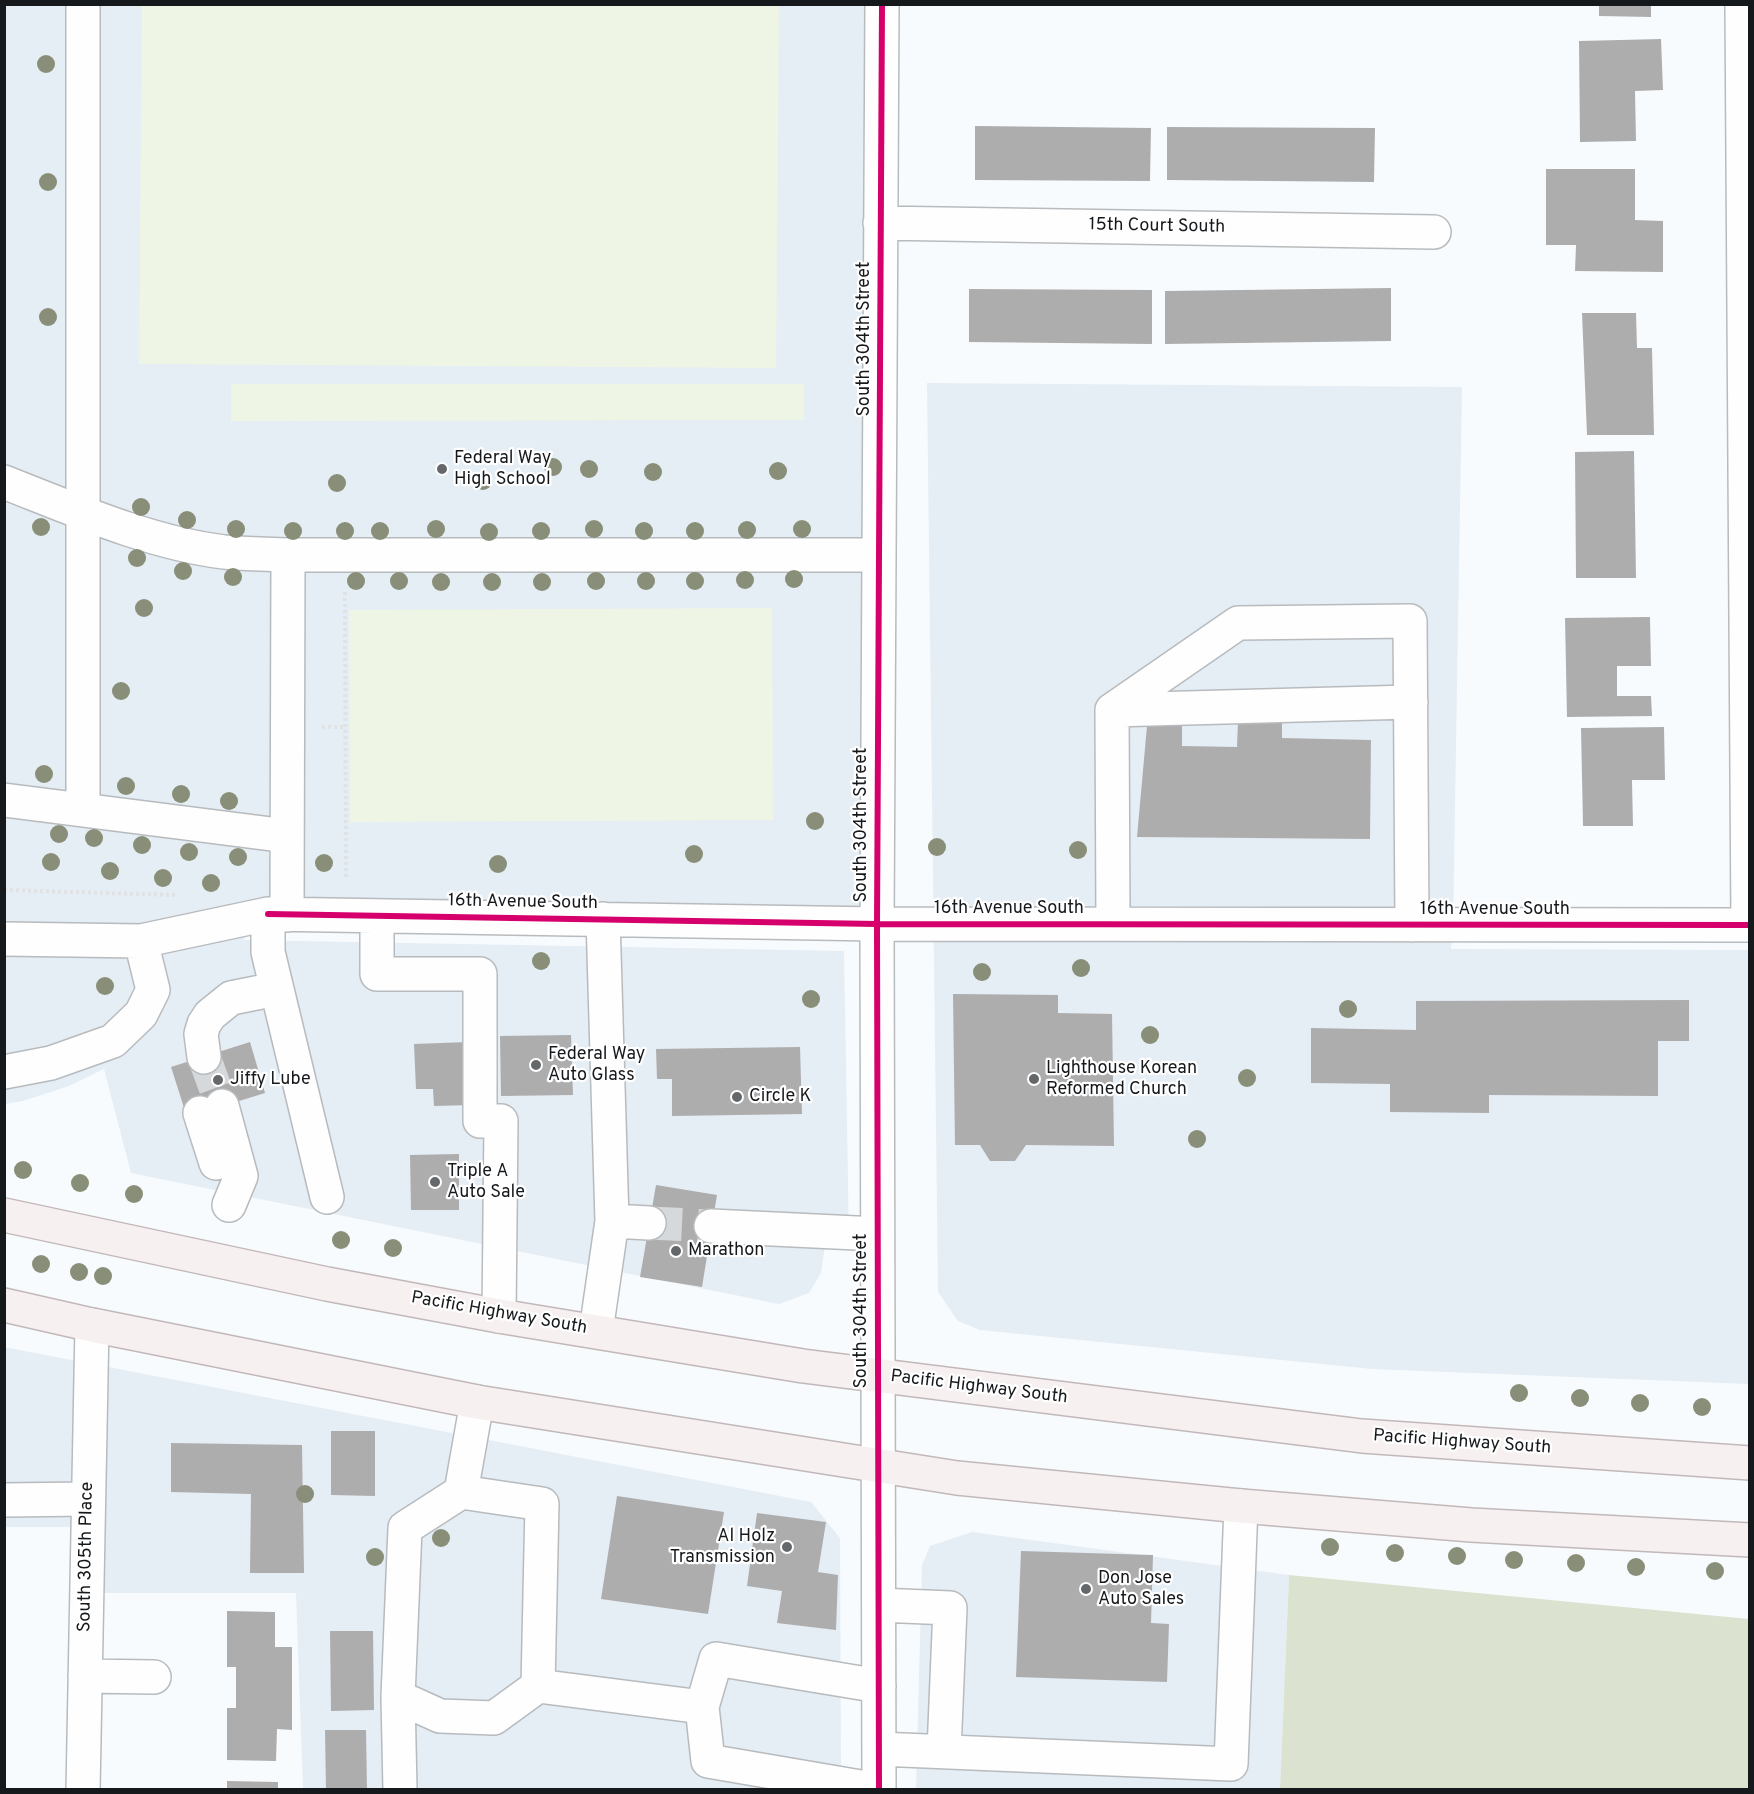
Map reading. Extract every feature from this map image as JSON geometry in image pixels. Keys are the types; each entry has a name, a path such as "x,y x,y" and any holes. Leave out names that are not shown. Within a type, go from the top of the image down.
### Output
{"main road":[{"name":"Pacific Highway South","path":"4,1215 229,1264 499,1316 803,1366 1362,1436 1749,1463"},
{"path":"4,1305 92,1325 477,1402 957,1478 1242,1506 1471,1525 1749,1540"}],"street":[{"path":"83,4 83,810"},
{"name":"South 304th Street","path":"878,1790 877,924 882,4"},
{"path":"1742,4 1749,925"},
{"name":"15th Court South","path":"880,223 1434,232"},
{"path":"4,482 83,513 180,543 223,552 288,555 879,555"},
{"path":"288,555 287,836 278,914 268,952 327,1197"},
{"path":"1112,710 1238,623 1410,621 1412,924"},
{"path":"1112,710 1411,702"},
{"path":"1112,710 1113,924"},
{"path":"4,800 287,836"},
{"name":"16th Avenue South","path":"4,939 141,941 278,914 877,924 1749,925"},
{"path":"377,916 377,974 480,974 480,1121 501,1121 499,1316"},
{"path":"596,1331 612,1221 603,919"},
{"path":"4,1072 51,1063 113,1041 134,1021 141,1014 153,990 141,941"},
{"path":"194,1060 204,1024 210,1015 231,998 276,989"},
{"path":"211,1109 229,1205"},
{"path":"612,1221 649,1223"},
{"path":"711,1226 877,1234"},
{"name":"South 305th Place","path":"83,1790 92,1325"},
{"path":"461,1492 477,1402"},
{"path":"400,1790 398,1697 405,1528 461,1492 542,1504 538,1686"},
{"path":"4,1500 88,1499"},
{"path":"879,1749 1231,1764 1242,1506"},
{"path":"879,1605 950,1608 944,1751"},
{"path":"878,1790 708,1761 702,1707 716,1659 879,1686"},
{"path":"85,1676 154,1677"},
{"path":"398,1697 440,1716 494,1718 538,1686 702,1707"}],"path":[{"path":"345,591 346,884"},
{"path":"4,890 163,893 186,896"}],"shaded area":[{"name":"Federal Way High School","path":"4,5 882,5 877,924 269,914 243,940 844,951 849,1242 825,1245 821,1273 809,1293 779,1304 131,1173 104,1069 69,1086 23,1101 5,1104"},
{"path":"927,383 1462,387 1451,949 1749,950 1749,1384 1372,1369 980,1330 958,1321 938,1292"},
{"path":"4,1347 811,1502 840,1538 841,1789 303,1789 296,1593 86,1593 87,1527 5,1527"},
{"path":"972,1532 1289,1575 1280,1789 916,1790 922,1565 930,1546"}],"green space":[{"path":"142,5 779,5 776,368 139,364"},
{"path":"231,384 804,384 804,420 231,421"},
{"path":"772,608 773,820 350,822 349,610"},
{"path":"1289,1575 1749,1619 1749,1789 1280,1789"}],"building":[{"path":"1599,4 1651,4 1651,17 1599,16"},
{"path":"1661,39 1663,90 1635,91 1636,141 1580,142 1579,41"},
{"path":"975,126 1151,128 1150,181 975,180"},
{"path":"1167,127 1375,128 1374,182 1167,180"},
{"path":"1546,169 1635,169 1635,220 1663,221 1663,272 1575,271 1576,245 1546,245"},
{"path":"1391,288 1391,341 1165,344 1165,291"},
{"path":"969,289 1152,290 1152,344 969,342"},
{"path":"1582,313 1636,313 1637,348 1652,348 1654,435 1587,435"},
{"path":"1634,451 1636,578 1576,578 1575,452"},
{"path":"1650,617 1651,666 1617,666 1617,696 1651,696 1652,716 1567,717 1565,618"},
{"path":"1238,721 1282,722 1282,738 1371,740 1370,839 1137,837 1147,726 1182,725 1182,746 1237,747"},
{"path":"1664,727 1665,780 1632,780 1633,826 1583,826 1581,728"},
{"name":"Lighthouse Korean Reformed Church","path":"953,994 1058,995 1058,1013 1112,1014 1114,1146 1026,1145 1015,1161 990,1161 980,1145 955,1145"},
{"path":"1689,1000 1689,1041 1658,1041 1658,1096 1489,1095 1489,1113 1390,1112 1390,1084 1311,1083 1311,1028 1416,1030 1416,1001"},
{"name":"Federal Way Auto Glass","path":"571,1035 573,1095 501,1096 500,1036"},
{"name":"Jiffy Lube","path":"250,1042 265,1093 187,1117 171,1067"},
{"path":"468,1042 471,1105 434,1106 433,1089 416,1089 414,1044"},
{"name":"Circle K","path":"800,1047 802,1114 672,1116 672,1079 657,1079 656,1049"},
{"name":"Triple A Auto Sale","path":"459,1154 459,1210 411,1210 410,1155"},
{"name":"Marathon","path":"656,1185 717,1195 702,1287 640,1277"},
{"path":"331,1431 375,1431 375,1496 331,1495"},
{"path":"171,1443 302,1445 304,1573 250,1573 251,1494 171,1492"},
{"path":"617,1496 724,1512 708,1614 601,1599"},
{"name":"Al Holz Transmission","path":"757,1513 826,1522 818,1572 838,1575 836,1630 777,1623 782,1591 747,1586"},
{"name":"Don Jose Auto Sales","path":"1021,1551 1153,1555 1151,1623 1169,1624 1167,1682 1016,1677"},
{"path":"227,1611 275,1612 275,1647 292,1647 292,1730 277,1729 276,1761 227,1760 227,1708 236,1708 236,1667 227,1667"},
{"path":"330,1631 373,1631 374,1710 331,1711"},
{"path":"325,1730 366,1730 367,1790 326,1790"},
{"path":"227,1781 278,1782 278,1790 227,1790"}],"tunnel":[{"path":"204,1057 222,1106"},
{"path":"649,1223 711,1226"}],"cycle path":[{"path":"879,1790 877,924 882,4"},
{"path":"268,914 877,924 1750,925"}],"place":[{"name":"Federal Way High School","path":"442,469"},
{"name":"Federal Way Auto Glass","path":"536,1065"},
{"name":"Lighthouse Korean Reformed Church","path":"1034,1079"},
{"name":"Jiffy Lube","path":"218,1080"},
{"name":"Circle K","path":"737,1097"},
{"name":"Triple A Auto Sale","path":"435,1182"},
{"name":"Marathon","path":"676,1251"},
{"name":"Al Holz Transmission","path":"787,1547"},
{"name":"Don Jose Auto Sales","path":"1086,1589"}]}
